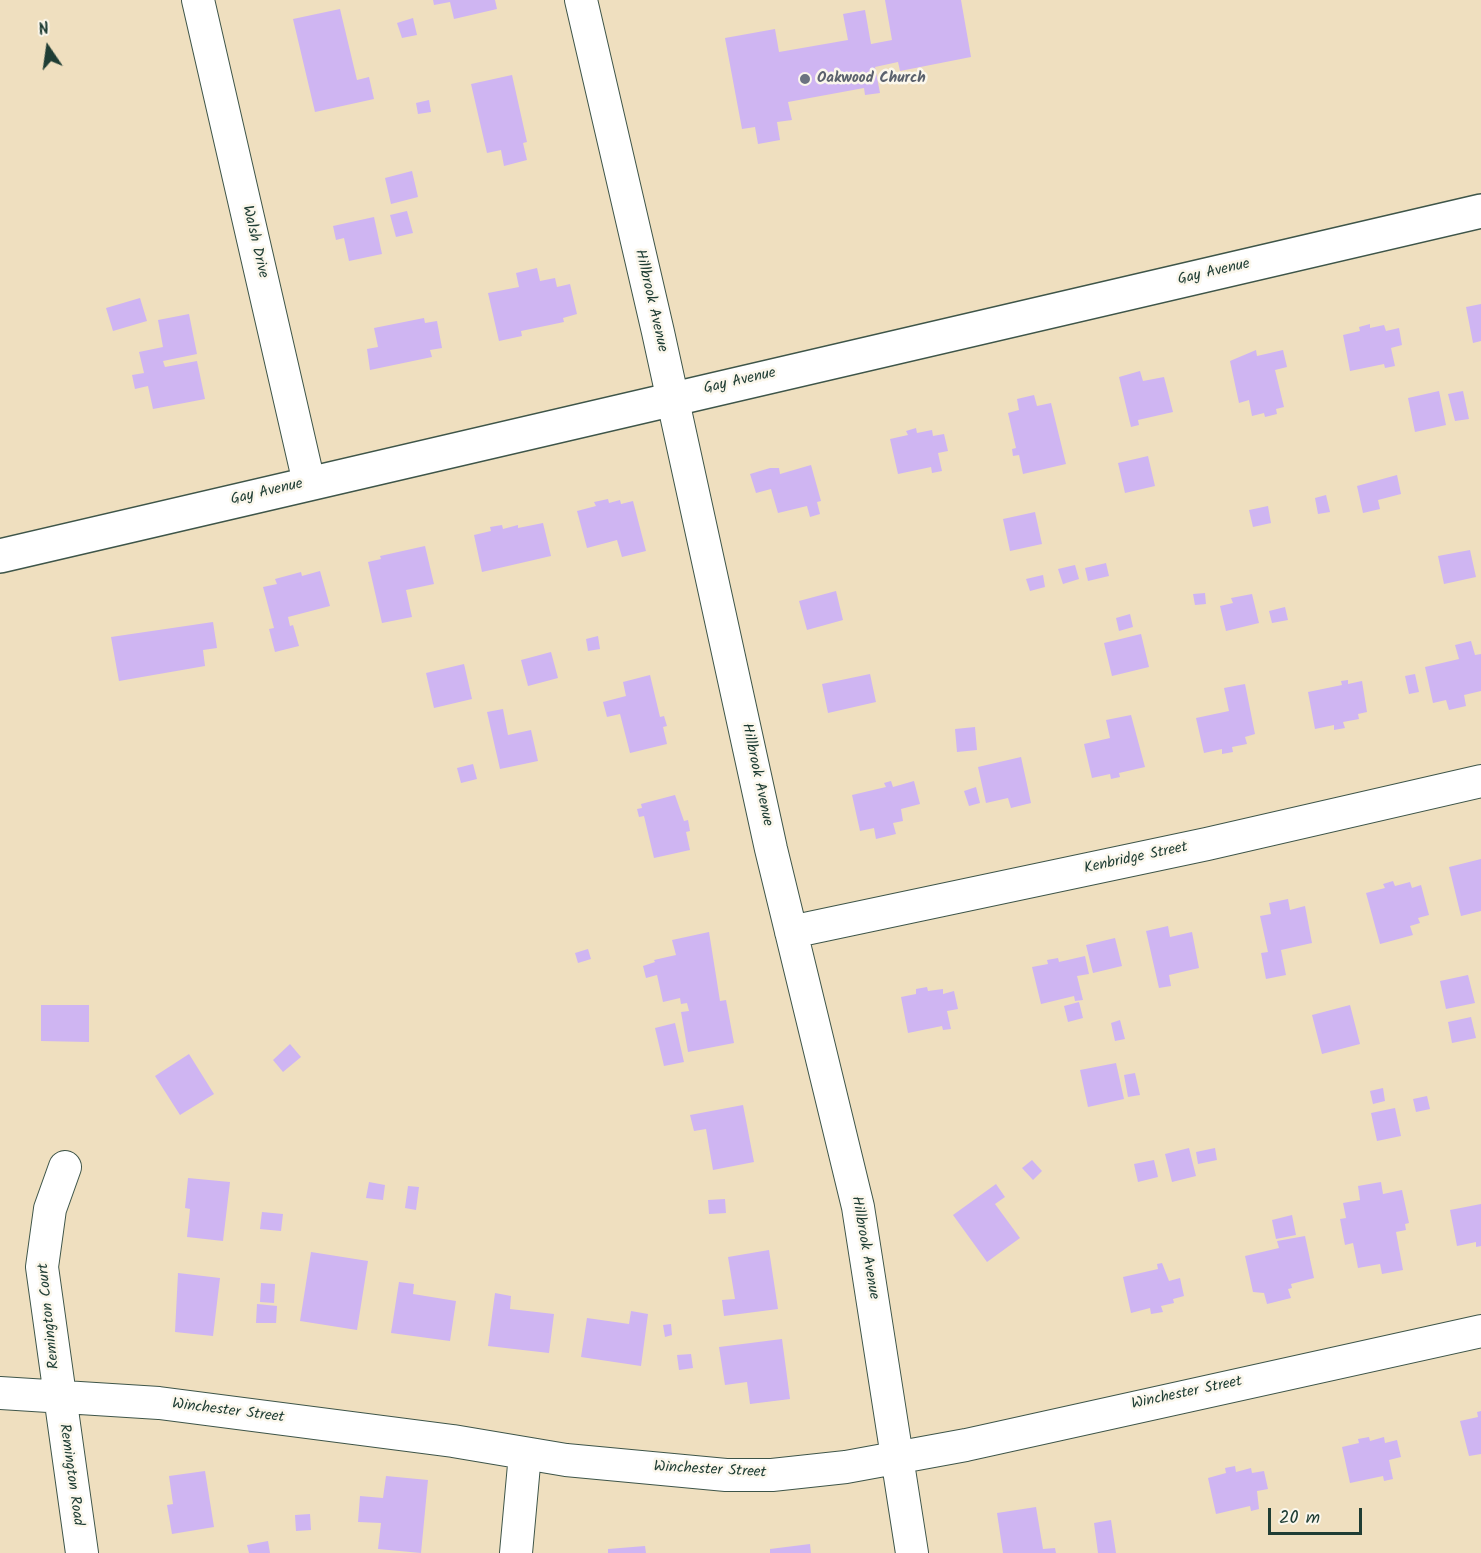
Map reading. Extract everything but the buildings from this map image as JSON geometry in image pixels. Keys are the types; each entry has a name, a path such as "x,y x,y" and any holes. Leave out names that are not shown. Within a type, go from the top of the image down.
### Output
{"street":[{"name":"Walsh Drive","path":"198,0 309,483"},
{"name":"Hillbrook Avenue","path":"581,0 791,932 858,1207 912,1553"},
{"name":"Gay Avenue","path":"0,556 1481,211"},
{"name":"Kenbridge Street","path":"791,932 1208,844 1481,781"},
{"name":"Remington Court","path":"59,1396 42,1267 50,1209 65,1167"},
{"name":"Winchester Street","path":"0,1393 159,1403 453,1441 566,1460 737,1475 782,1474 966,1445 1481,1330"},
{"name":"Remington Road","path":"59,1396 82,1553"},
{"path":"516,1553 525,1454"}],"place":[{"name":"Oakwood Church","path":"805,79"}]}
